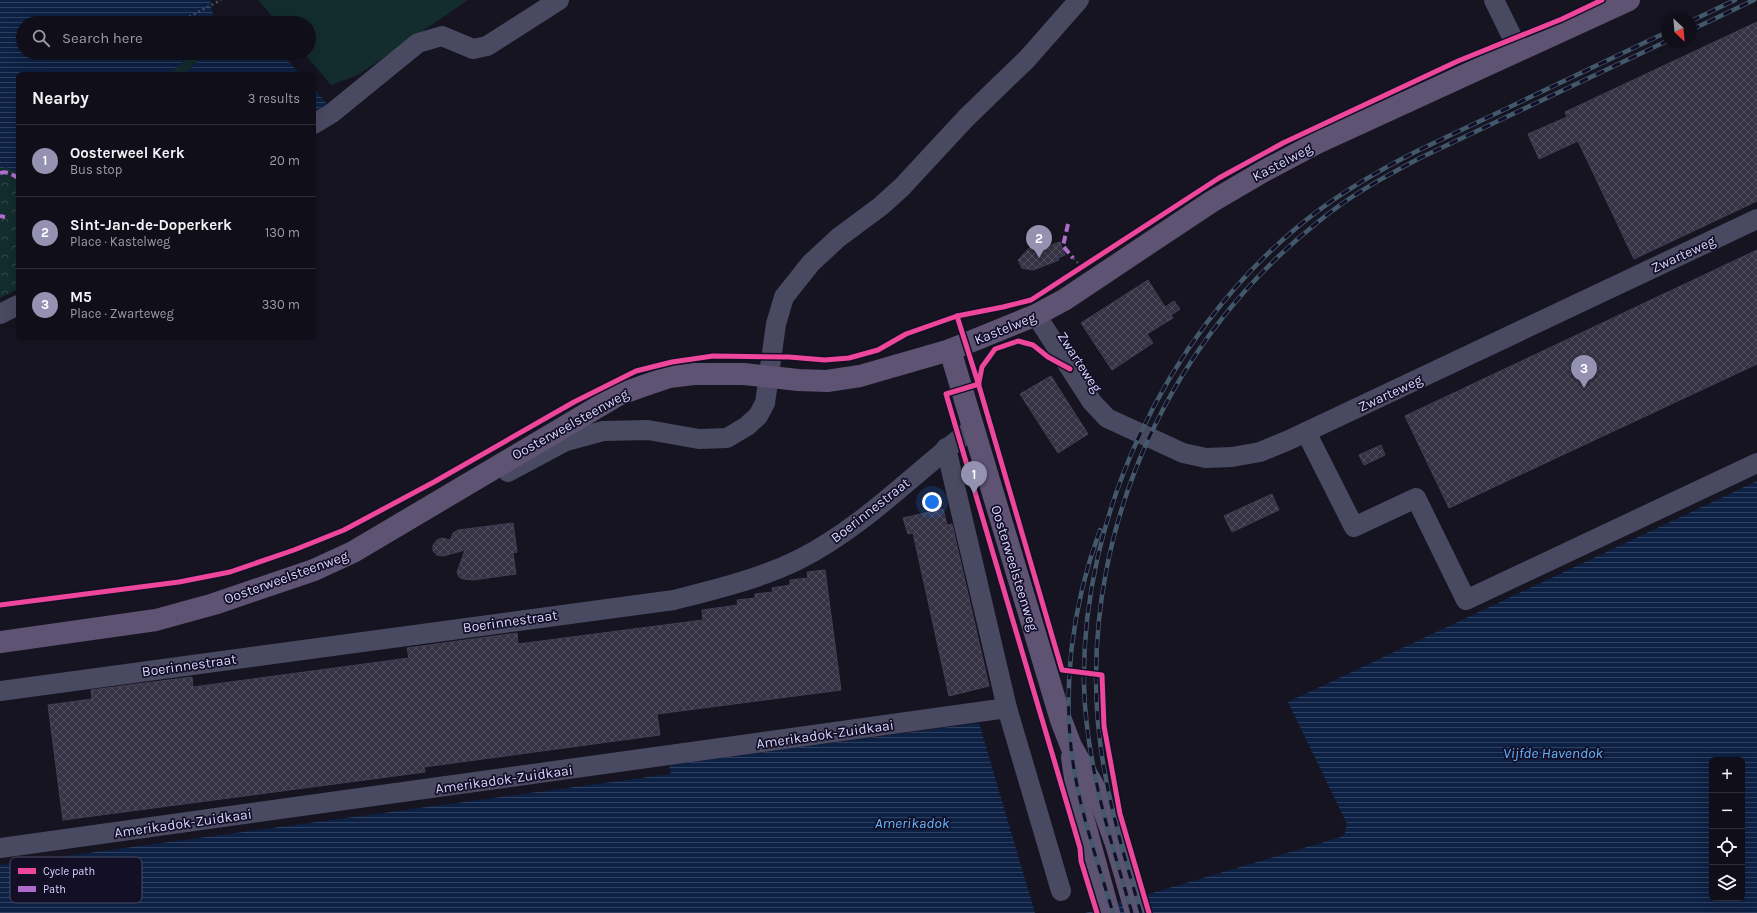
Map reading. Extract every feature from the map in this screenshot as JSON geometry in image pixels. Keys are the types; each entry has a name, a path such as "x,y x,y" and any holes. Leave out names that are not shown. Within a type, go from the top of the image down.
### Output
{"main road":[{"name":"Kastelweg","path":"950,350 1036,315 1064,300 1211,202 1264,171 1317,143 1629,0"},
{"name":"Oosterweelsteenweg","path":"0,642 156,620 192,610 314,570 354,552 605,402 618,395 669,377 694,374 744,374 798,380 827,381 860,376 950,350 1061,720 1071,746 1098,794 1136,913"},
{"name":"Oosterweelsteenweg","path":"1071,746 1078,799 1109,913"}],"street":[{"path":"316,123 332,113 418,43 442,36 473,49 487,46 559,0"},
{"path":"192,610 233,603 284,588 349,560 566,441 603,431 648,430 699,439 727,438 748,426 758,416 765,403 776,324 784,297 811,263 838,238 881,206 902,187 966,118 1027,58 1079,0"},
{"path":"1494,0 1519,50"},
{"name":"Zwarteweg","path":"1036,315 1092,402 1107,418 1183,453 1206,458 1232,457 1260,452 1306,432 1757,219"},
{"path":"0,314 16,306"},
{"name":"Boerinnestraat","path":"0,691 674,600 727,587 761,576 798,560 828,543 860,521 946,448 973,428"},
{"path":"1306,432 1354,527 1416,498 1466,600 1757,463"},
{"path":"946,448 1008,708 1061,891"},
{"name":"Amerikadok-Zuidkaai","path":"0,848 1008,708"}],"path":[{"path":"191,16 221,0"},
{"path":"1074,258 1081,266"},
{"path":"1075,270 1088,262"}],"green space":[{"path":"258,0 468,0 358,75 331,85 310,60 316,60 316,16 272,16"},
{"path":"185,60 199,60 186,72 172,72"},
{"path":"0,160 16,167 16,290 0,298"}],"water":[{"path":"0,0 210,0 213,16 16,16 16,60 185,60 172,72 16,72 16,171 6,167 0,169"},
{"path":"199,60 287,60 298,72 186,72"},
{"path":"316,91 327,104 316,111"},
{"name":"Vijfde Havendok","path":"1757,481 1757,913 1085,913 1341,837 1345,833 1347,824 1288,702"},
{"name":"Amerikadok","path":"979,723 1035,913 0,913 0,865 10,864 10,903 142,903 142,857 59,857 671,774 669,765"}],"building":[{"path":"1757,22 1757,201 1634,259 1578,141 1539,159 1528,134 1567,117 1565,112"},
{"path":"1060,242 1065,255 1058,258 1059,260 1033,270 1022,268 1018,260 1032,245 1034,250"},
{"path":"1757,250 1757,364 1449,508 1405,416"},
{"path":"1148,280 1165,307 1174,301 1180,309 1171,315 1173,318 1147,334 1153,343 1112,370 1081,323"},
{"path":"1051,376 1088,434 1058,453 1020,394"},
{"path":"1381,445 1385,455 1364,465 1359,455"},
{"path":"1272,494 1279,510 1232,532 1224,516"},
{"path":"943,509 947,525 952,524 989,686 949,696 913,533 908,534 903,518"},
{"path":"513,523 517,552 513,553 516,574 473,580 463,579 459,577 457,572 465,550 443,556 437,555 433,551 433,545 437,540 442,538 450,540 453,533 458,530"},
{"path":"825,570 841,690 657,714 660,735 424,767 425,772 63,820 48,705 92,699 91,690 192,677 193,687 409,658 407,648 517,633 518,644 703,620 702,610 738,605 737,600 755,598 755,594 773,592 772,588 790,585 790,580 808,578 807,572"}],"railway":[{"path":"1697,18 1735,0"},
{"path":"1697,27 1754,0"},
{"path":"1132,913 1100,800 1089,743 1084,685 1087,621 1098,558 1115,495 1140,435 1171,377 1207,323 1248,274 1294,230 1322,207 1383,169 1415,152 1661,35"},
{"path":"1141,913 1126,863 1107,787 1099,735 1097,709 1097,639 1106,570 1124,503 1149,438 1181,377 1220,321 1266,269 1318,222 1354,195 1420,158 1661,44"},
{"path":"1100,530 1082,588 1076,618 1069,679 1070,739 1077,787 1091,842 1113,913"}],"marked path":[{"path":"0,173 5,172 16,176"},
{"path":"0,216 5,217"},
{"path":"1068,224 1063,246 1073,258"}],"cycle path":[{"path":"0,605 179,582 230,572 294,550 344,530 434,482 574,402 636,371 672,362 713,356 789,357 825,360 849,358 878,350 906,334 957,316 1031,300 1219,178 1283,143 1458,61 1562,19 1602,0"},
{"path":"957,316 1062,670 1102,675 1104,726 1120,814 1149,913"},
{"path":"979,382 982,367 995,349 1018,341 1033,345 1048,357 1070,369"},
{"path":"979,384 946,394 1080,848 1081,861 1097,913"}],"place":[{"name":"Sint-Jan-de-Doperkerk","path":"1039,258"},
{"name":"M5","path":"1584,388"},
{"name":"Oosterweel Kerk","path":"974,494"}]}
